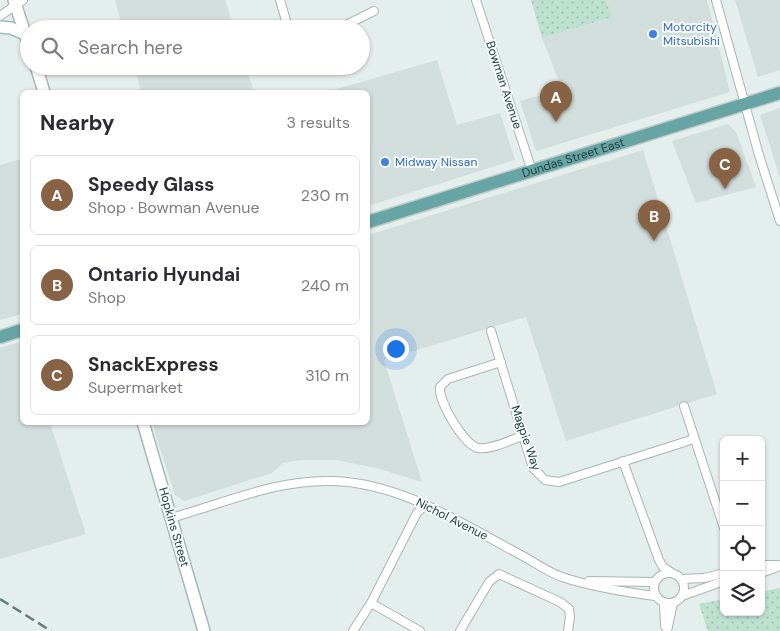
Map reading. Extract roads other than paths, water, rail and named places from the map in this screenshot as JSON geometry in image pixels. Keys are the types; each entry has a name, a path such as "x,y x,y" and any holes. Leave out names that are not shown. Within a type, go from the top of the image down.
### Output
{"main road":[{"path":"18,2 22,20"},
{"path":"0,27 11,28 20,32"},
{"path":"39,75 43,90"},
{"name":"Dundas Street East","path":"370,221 780,94"},
{"path":"0,337 20,331"},
{"name":"Hopkins Street","path":"144,425 204,631"}],"street":[{"path":"280,0 286,20"},
{"name":"Bowman Avenue","path":"476,0 532,171"},
{"path":"716,0 780,221"},
{"path":"0,16 18,2"},
{"path":"356,20 374,11"},
{"name":"Magpie Way","path":"491,331 535,471 549,482 559,482 694,439"},
{"path":"501,362 448,379 440,387 440,399 468,443 476,447 487,447 524,436"},
{"path":"684,406 723,526"},
{"path":"623,461 658,560 664,567 681,578 704,578 720,574"},
{"name":"Nichol Avenue","path":"171,518 259,491 298,482 334,481 368,484 426,504 562,577 580,580 656,580"},
{"path":"353,631 372,603 417,513 426,504"},
{"path":"658,560 655,596 664,603 673,603 682,596 720,582"},
{"path":"765,565 780,565"},
{"path":"765,571 780,565"},
{"path":"656,580 663,574 672,573"},
{"path":"460,631 489,582 499,574 560,602 569,609 568,631"},
{"path":"681,578 684,587 682,596"},
{"name":"Nichol Avenue","path":"580,580 608,590 655,596"},
{"path":"372,603 420,631"},
{"path":"664,603 667,631"},
{"path":"667,631 673,603"}],"railway":[{"path":"0,599 51,631"}],"place":[{"name":"Motorcity Mitsubishi","path":"653,34"},
{"name":"Speedy Glass","path":"556,122"},
{"name":"Midway Nissan","path":"385,162"},
{"name":"SnackExpress","path":"725,189"},
{"name":"Ontario Hyundai","path":"654,241"}]}
